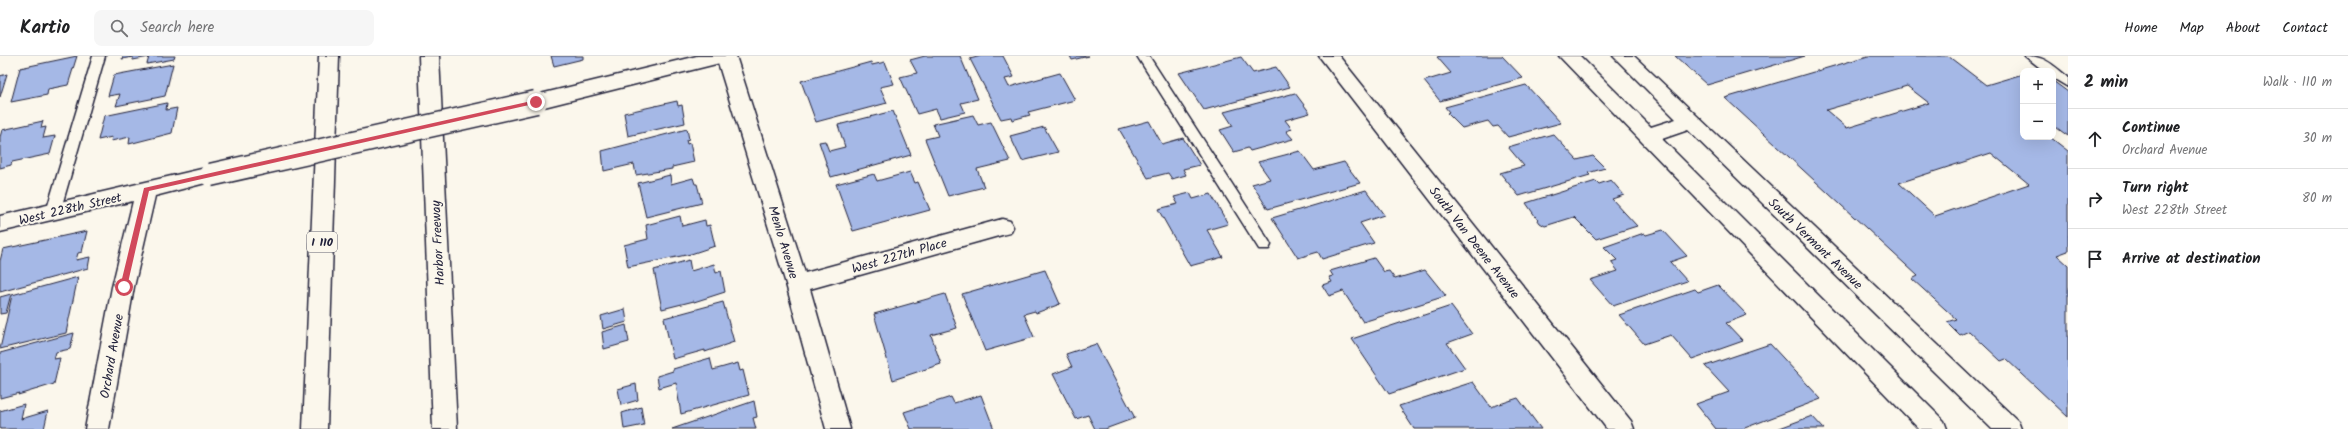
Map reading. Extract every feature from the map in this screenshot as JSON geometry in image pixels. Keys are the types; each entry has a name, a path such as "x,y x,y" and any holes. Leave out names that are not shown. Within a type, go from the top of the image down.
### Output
{"main road":[{"name":"I 110","path":"314,429 329,56"},
{"name":"Harbor Freeway","path":"429,56 445,429"},
{"name":"West 228th Street","path":"0,224 536,102 725,56"},
{"name":"Menlo Avenue","path":"725,56 797,284 838,429"},
{"name":"South Van Deene Avenue","path":"1329,56 1622,429"},
{"path":"1569,56 1935,429"},
{"name":"South Vermont Avenue","path":"1623,56 2009,429"},
{"path":"1648,136 1691,122"},
{"name":"Orchard Avenue","path":"97,429 124,287 146,190"},
{"name":"West 227th Place","path":"797,284 1002,227"}],"lane":[{"path":"52,212 99,56"},
{"path":"1142,56 1264,245"},
{"path":"2031,56 2047,68"},
{"path":"2056,75 2068,83"}],"building":[{"path":"77,56 68,85 48,89 47,95 11,102 20,68"},
{"path":"123,56 175,56 174,59 147,64 149,57 133,60 133,57 122,59"},
{"path":"551,56 583,56 583,59 554,66"},
{"path":"925,56 960,56 978,99 961,103 965,112 940,118 936,109 917,114 900,77 917,73 910,60"},
{"path":"981,56 1003,56 1014,77 1005,79 1009,87 1060,73 1075,100 1028,112 1030,115 1012,120 1011,117 1001,119 970,59"},
{"path":"1070,56 1089,56 1072,60"},
{"path":"1502,56 1523,78 1440,101 1424,81 1451,73 1437,57"},
{"path":"1675,56 1805,56 1707,85"},
{"path":"1868,56 1948,56 1986,85 2020,75 2020,140 2054,140 2068,151 2068,251 2057,255 2068,265 2068,417 2006,359 2001,361 1969,331 1960,335 1947,322 1956,319 1912,279 1918,276 1725,98","holes":["1907,86 1929,103 1847,128 1826,110","1991,153 2029,184 1935,216 1899,183"]},
{"path":"1241,57 1253,73 1276,67 1290,87 1204,110 1179,73"},
{"path":"871,62 872,65 885,62 894,84 880,87 887,103 816,122 801,81"},
{"path":"173,64 165,96 116,106 120,94 108,96 114,75"},
{"path":"7,74 0,97 0,76"},
{"path":"2056,83 2068,92 2068,136 2057,128"},
{"path":"1526,85 1561,123 1508,137 1498,126 1493,127 1488,121 1462,128 1447,113 1449,112 1445,107"},
{"path":"1295,93 1310,113 1285,120 1292,129 1286,131 1293,139 1250,151 1248,148 1234,152 1220,130 1233,126 1224,112"},
{"path":"677,101 678,106 682,105 685,123 628,136 624,113"},
{"path":"167,103 166,110 177,108 172,133 129,144 130,137 111,141 112,137 98,140 104,116"},
{"path":"893,111 911,155 831,177 819,142 825,141 829,151 845,147 838,125"},
{"path":"973,115 978,125 991,122 1010,161 977,169 984,187 948,196 925,139 938,136 933,124"},
{"path":"43,121 41,128 46,127 43,138 55,136 50,154 12,162 11,165 0,168 0,137 2,130"},
{"path":"1149,121 1162,144 1183,138 1200,165 1183,169 1186,175 1172,179 1168,173 1148,178 1119,129"},
{"path":"1044,127 1058,152 1022,161 1010,136"},
{"path":"687,129 689,139 686,140 687,144 690,143 694,162 672,167 672,169 636,175 634,164 604,171 602,151"},
{"path":"1553,134 1577,160 1593,156 1605,168 1588,173 1590,175 1519,196 1500,173 1524,166 1508,147"},
{"path":"1300,151 1314,170 1344,162 1360,183 1268,209 1252,184 1270,179 1258,162"},
{"path":"910,172 915,183 918,182 930,210 853,231 836,184 874,174 877,181"},
{"path":"670,175 671,184 693,178 695,184 697,184 702,203 646,217 638,183"},
{"path":"1611,180 1624,195 1612,199 1637,226 1596,239 1574,217 1545,226 1540,223 1526,203 1596,181 1599,184"},
{"path":"1366,190 1384,215 1360,223 1374,243 1322,259 1318,252 1298,258 1272,218"},
{"path":"1190,193 1193,199 1211,194 1228,224 1207,230 1223,257 1190,266 1158,209 1178,204 1174,197"},
{"path":"680,216 682,226 705,220 706,226 710,225 715,246 691,254 628,267 624,245 648,239 646,225"},
{"path":"1663,230 1687,256 1670,262 1687,281 1613,306 1590,280 1618,271 1611,262 1617,260 1604,247 1644,233 1646,235"},
{"path":"87,231 82,252 78,253 76,260 90,257 88,268 0,292 0,261 3,249"},
{"path":"1374,258 1384,272 1389,271 1395,279 1425,270 1446,296 1363,322 1343,291 1329,296 1322,285 1332,282 1329,277 1333,276 1330,271"},
{"path":"689,260 691,271 714,264 716,273 721,271 725,292 694,302 662,309 654,270"},
{"path":"1045,270 1060,304 1036,313 1035,311 1024,314 1034,337 985,351 962,294"},
{"path":"78,277 66,333 0,349 12,295"},
{"path":"1718,285 1747,315 1726,323 1743,341 1692,359 1671,335 1644,344 1619,315 1695,289 1698,292"},
{"path":"11,294 6,313 0,314 0,297"},
{"path":"945,294 957,328 931,335 941,364 893,380 874,314"},
{"path":"723,302 734,342 705,352 705,350 673,359 664,318"},
{"path":"1451,306 1472,334 1447,343 1465,368 1389,394 1352,339"},
{"path":"625,309 627,322 603,329 601,316"},
{"path":"626,325 629,342 604,349 602,332"},
{"path":"74,333 70,349 56,352 54,359 60,358 54,384 18,395 19,393 0,398 0,353"},
{"path":"1096,344 1135,418 1105,429 1095,429 1088,415 1076,419 1053,374 1072,367 1066,354"},
{"path":"1770,344 1821,399 1742,429 1716,429 1696,404 1729,392 1705,366"},
{"path":"710,358 713,370 738,363 740,371 743,370 749,395 681,414 676,383 659,388 657,376 673,371 673,369"},
{"path":"1473,382 1491,407 1518,398 1541,429 1414,429 1399,406"},
{"path":"636,384 638,400 621,405 618,389"},
{"path":"981,395 994,429 911,429 904,412 951,397 954,403"},
{"path":"754,401 757,417 753,418 756,429 672,429"},
{"path":"24,404 21,419 48,411 44,429 0,429 0,411"},
{"path":"641,407 644,425 624,429 622,413"},
{"path":"1812,416 1824,429 1777,429"}],"route":[{"path":"124,287 146,190 536,102"}]}
